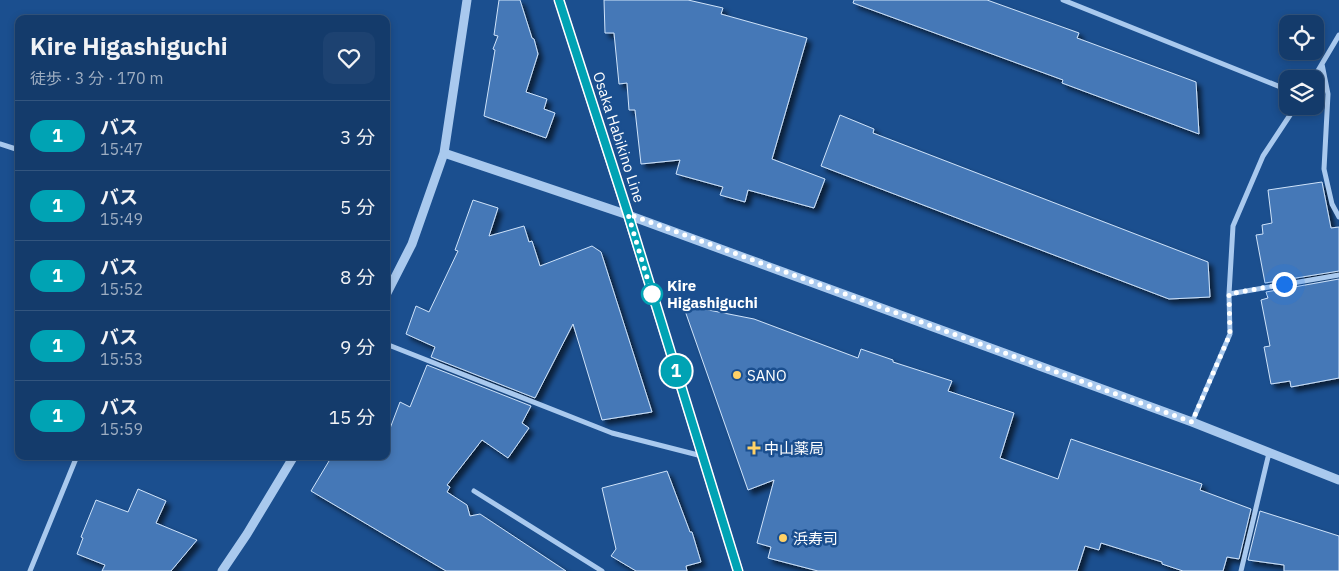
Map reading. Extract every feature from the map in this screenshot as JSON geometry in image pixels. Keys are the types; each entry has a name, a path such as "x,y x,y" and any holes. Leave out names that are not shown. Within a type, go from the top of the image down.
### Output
{"main road":[{"name":"Osaka Habikino Line","path":"559,0 628,214 738,571"}],"street":[{"path":"390,287 412,244 444,153 467,0"},
{"path":"1063,0 1279,86"},
{"path":"1318,70 1339,35"},
{"path":"1322,64 1328,94 1324,168 1332,204 1339,217"},
{"path":"1192,422 1230,334 1229,294 1232,226 1263,156 1290,115"},
{"path":"0,144 15,149"},
{"path":"444,153 628,214 1192,422 1339,480"},
{"path":"1229,294 1339,274"},
{"path":"390,346 612,433 702,456"},
{"path":"1241,571 1269,453"},
{"path":"30,571 75,460"},
{"path":"222,571 247,534 292,460"},
{"path":"474,491 602,571"}],"building":[{"path":"499,0 520,0 532,38 534,39 538,54 526,92 547,99 544,109 555,113 546,138 484,116 495,50 493,49 498,36 494,35"},
{"path":"604,0 688,0 723,8 721,14 807,38 772,159 825,179 814,208 748,190 745,202 720,195 723,187 676,174 680,160 641,164 635,110 629,110 627,83 619,84 614,33 605,33"},
{"path":"854,0 987,0 1079,33 1077,38 1196,82 1199,134 1062,83 1063,80 853,3"},
{"path":"840,115 874,129 873,133 1208,262 1210,297 1169,299 821,166"},
{"path":"1322,182 1331,228 1339,227 1339,271 1265,283 1256,235 1263,234 1262,225 1272,223 1268,190"},
{"path":"473,200 498,208 489,236 524,226 529,242 532,241 540,266 592,246 601,252 652,412 602,420 573,324 535,398 431,357 435,347 406,334 416,306 429,312 458,251 455,250"},
{"path":"1339,279 1339,378 1291,387 1290,381 1271,384 1264,347 1270,346 1261,300 1268,298 1266,292"},
{"path":"683,305 754,319 858,358 861,349 893,360 893,362 952,381 948,391 1014,413 1000,458 1058,479 1071,439 1202,484 1200,490 1251,509 1239,559 1227,557 1223,571 1183,571 1162,564 1162,562 1101,543 1099,550 1085,546 1077,571 818,571 768,558 771,547 757,543 774,480 748,490"},
{"path":"427,365 531,406 522,423 529,428 508,458 482,440 447,485 450,487 447,492 467,505 470,516 480,514 566,571 446,571 311,491 330,460 390,460 390,428 400,402 410,407"},
{"path":"667,471 690,532 692,532 701,562 686,566 687,571 636,571 611,556 616,549 602,488"},
{"path":"138,489 166,501 156,523 197,540 171,571 102,571 105,565 77,554 83,538 81,537 96,500 128,512"},
{"path":"1260,511 1339,536 1339,571 1284,571 1284,565 1248,560"}],"bus line":[{"name":"1","path":"559,0 628,214 738,571"}],"place":[{"name":"Kire Higashiguchi","path":"652,294"},
{"name":"SANO","path":"737,375"},
{"name":"中山薬局","path":"754,448"},
{"name":"浜寿司","path":"783,538"}],"route":[{"path":"652,294 628,214 1192,422 1230,334 1229,294 1284,284"}]}
